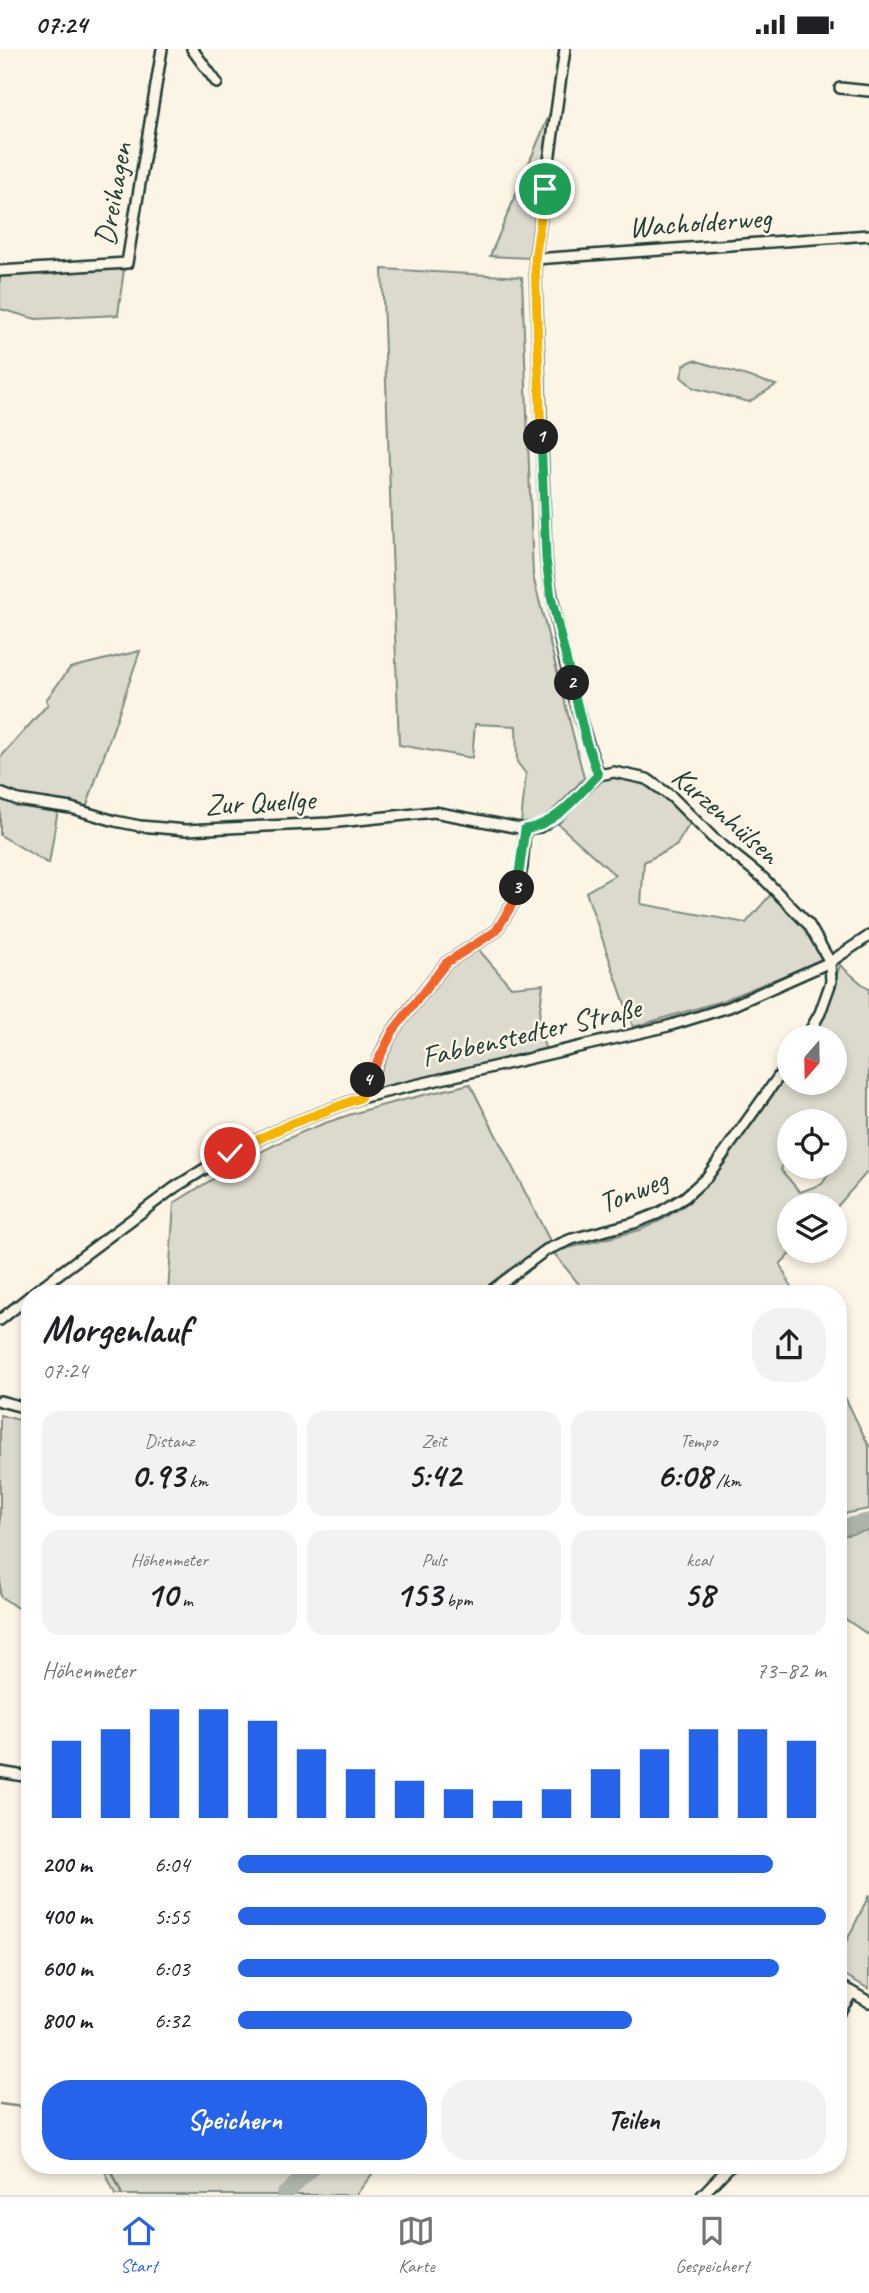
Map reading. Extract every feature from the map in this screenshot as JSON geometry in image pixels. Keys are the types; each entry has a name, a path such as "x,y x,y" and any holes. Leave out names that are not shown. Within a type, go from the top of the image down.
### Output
{"street":[{"name":"Dreihagen","path":"0,271 127,263 162,49"},
{"path":"192,49 217,83"},
{"path":"360,1098 393,1031 446,963 496,931 515,900 522,867 525,829 540,827 555,817 598,775 586,741 551,597 546,559 535,259 565,49"},
{"path":"840,88 869,91"},
{"name":"Wacholderweg","path":"535,259 869,235"},
{"name":"Kurzenhülsen","path":"598,775 614,772 647,779 672,797 713,838 763,878 809,925 830,962"},
{"name":"Zur Quellge","path":"0,793 18,800 71,808 127,824 186,830 330,823 434,812 525,829"},
{"name":"Fabbenstedter Straße","path":"43,1285 174,1188 230,1153 288,1125 360,1098 668,1025 729,1007 830,962 869,936"},
{"path":"813,1025 831,982 830,962"},
{"name":"Tonweg","path":"499,1285 546,1250 572,1239 634,1223 659,1213 685,1197 707,1177 777,1079"},
{"name":"Fabbenstedter Straße","path":"0,1320 21,1302"},
{"path":"0,1401 21,1407"},
{"path":"0,1772 21,1776"},
{"path":"847,1990 869,2002"},
{"path":"847,2000 852,1993"},
{"path":"702,2195 722,2174"}],"shaded area":[{"path":"550,113 529,258 490,256"},
{"path":"124,269 118,315 36,319 0,309 0,275"},
{"path":"382,269 522,277 533,576 584,778 549,814 531,822 521,823 526,774 517,762 516,726 475,724 472,758 399,745"},
{"path":"694,360 776,385 749,402 694,388 681,377 684,365"},
{"path":"140,651 86,808 25,797 0,787 0,758 48,704 46,700 70,668"},
{"path":"614,776 648,787 690,823 676,846 644,862 641,904 746,923 772,893 806,929 824,959 722,1001 633,1027 586,892 615,875 558,824 602,780"},
{"path":"0,797 58,809 49,864 0,835"},
{"path":"472,942 511,987 543,984 538,1027 546,1050 368,1091 361,1084 389,1026 427,980"},
{"path":"840,965 869,990 869,1170 847,1195 847,1193 777,1193 777,1263 781,1263 790,1285 580,1285 553,1252 640,1230 664,1219 689,1202 726,1162 777,1086 777,1095 847,1095 847,1025 818,1025"},
{"path":"470,1084 550,1241 490,1285 169,1285 174,1203 236,1166 301,1133 361,1111"},
{"path":"847,1401 869,1446 869,1509 847,1513"},
{"path":"0,1415 21,1421 21,1611 0,1596"},
{"path":"869,1530 869,1635 847,1620 847,1535"},
{"path":"869,1895 869,1989 847,1976 847,1940"},
{"path":"106,2174 372,2174 356,2195 115,2195"}],"waterway":[{"path":"847,1526 869,1521"},
{"path":"0,2104 21,2107"},
{"path":"113,2174 122,2195"},
{"path":"284,2195 306,2174"}],"route":[{"path":"230,1153 288,1125 360,1098 393,1031 446,963 496,931 515,900 522,867 525,829 540,827 555,817 598,775 586,741 551,597 546,559 535,261 545,189"}]}
